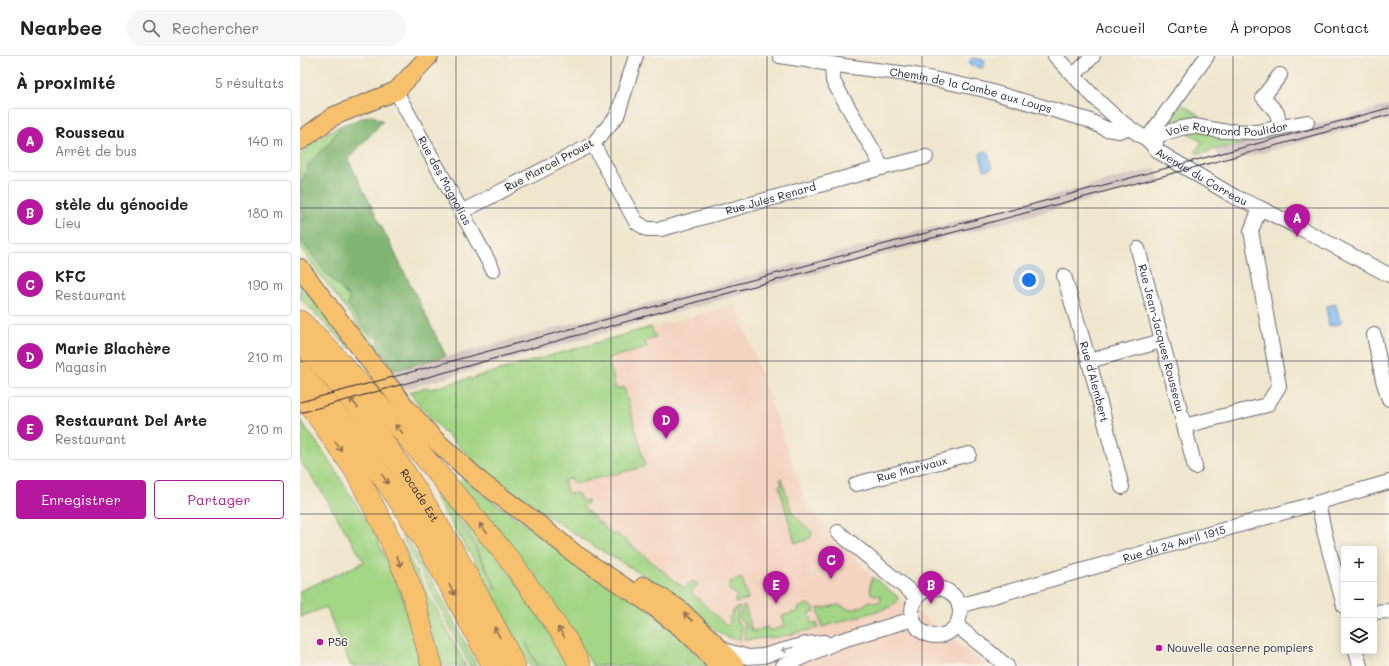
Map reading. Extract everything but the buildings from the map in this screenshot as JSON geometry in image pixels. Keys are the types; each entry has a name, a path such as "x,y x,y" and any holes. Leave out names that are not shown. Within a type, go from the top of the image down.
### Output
{"highway":[{"path":"300,321 322,342 398,428 510,560 568,642 580,666"},
{"name":"Rocade Est","path":"300,342 327,371 372,425 404,471 453,550 515,666"},
{"name":"Rocade Est","path":"300,372 356,438 408,514 435,558 493,666"},
{"path":"300,391 354,469 384,526 410,585 432,666"}],"main road":[{"path":"300,141 334,116 389,94 429,56"},
{"path":"300,130 333,109 358,101 389,94"},
{"path":"300,268 404,405 434,439 481,482 542,526 584,549 679,609 718,658 739,663"}],"street":[{"name":"Rue Marcel Proust","path":"461,212 593,144 617,116 636,56"},
{"name":"Chemin de la Combe aux Loups","path":"780,56 915,75 985,90 1088,120 1106,129 1119,131 1129,127"},
{"name":"Avenue du Carreau","path":"1054,56 1110,111 1129,127 1147,139 1163,145 1239,191 1260,208 1302,228 1389,275"},
{"path":"1074,75 1093,56"},
{"path":"1147,139 1208,56"},
{"path":"832,64 833,81 877,157 881,168"},
{"path":"1280,75 1263,97 1277,113 1280,128"},
{"name":"Rue des Magnolias","path":"389,94 461,212 493,270"},
{"path":"1088,120 1098,119 1110,111"},
{"name":"Voie Raymond Poulidor","path":"1147,139 1181,128 1194,126 1222,131 1257,132 1307,122"},
{"name":"Rue Jules Renard","path":"593,144 636,222 648,229 661,229 926,157"},
{"name":"Rue Jean-Jacques Rousseau","path":"1184,426 1268,405 1279,386 1251,231 1260,208"},
{"name":"Rue Jean-Jacques Rousseau","path":"1138,249 1195,467"},
{"name":"Rue d'Alembert","path":"1064,276 1122,487"},
{"path":"1374,334 1389,399"},
{"path":"1088,362 1162,341"},
{"name":"Rue Marivaux","path":"856,484 969,454"},
{"name":"Rue du 24 Avril 1915","path":"960,606 1389,482"},
{"path":"1318,503 1341,595"},
{"path":"838,532 918,597"},
{"path":"938,588 951,593 960,606 959,620 956,626 944,635 936,636 922,631 917,626 912,612 914,604 923,592 938,588"},
{"path":"1377,612 1389,611"},
{"path":"739,663 806,644 839,640 914,619"},
{"path":"956,626 1007,666"},
{"path":"783,666 839,640"},
{"path":"1357,654 1360,666"}],"shaded area":[{"path":"1389,105 1389,119 1234,160 1235,162 1223,166 1215,149 1239,145"},
{"path":"1156,168 1160,182 798,278 468,372 300,417 300,396"},
{"path":"736,304 807,505 873,577 986,666 752,666 748,657 568,494 476,377"}],"green space":[{"path":"1182,104 1201,117 1198,122 1173,124 1171,118"},
{"path":"371,115 383,121 348,159 446,356 396,370 376,345 379,340 364,328 348,305 349,297 326,273 300,239 300,220 305,217 300,205 301,183 309,164 330,142 342,125"},
{"path":"342,125 330,142 309,164 301,183 300,205 300,156 309,146 330,131"},
{"path":"1185,131 1287,131 1200,154 1195,152 1202,142"},
{"path":"300,205 305,218 300,220"},
{"path":"300,239 326,273 349,297 348,305 396,370 393,371 312,264 300,245"},
{"path":"300,281 351,349 350,350 300,298"},
{"path":"651,327 656,338 645,341 647,348 608,358 616,389 624,387 645,464 643,467 574,484 571,478 564,481 568,494 578,493 582,501 589,501 583,507 614,536 616,533 684,588 693,581 698,584 691,592 727,626 731,622 729,618 733,613 732,612 740,607 736,620 742,627 740,640 727,637 714,630 689,605 667,589 592,545 494,478 437,425 409,392 430,387 431,389 470,378 470,380"},
{"path":"301,421 327,457 366,520 370,523 404,602 421,666 351,666 326,607 300,617 300,591 364,562 319,487 300,461"},
{"path":"463,478 485,496 648,608 709,666 593,666 540,584 504,537 458,483"},
{"path":"780,479 782,479 792,513 812,532 811,537 804,541 795,543 779,486 782,485"},
{"path":"439,492 460,522 497,589 462,520 442,492 506,568 572,666 538,666 525,640 537,666 530,666 480,570 434,495"},
{"path":"404,533 441,596 477,666 470,666 401,535"},
{"path":"401,542 466,666 443,666"},
{"path":"873,577 898,597 897,602 888,608 822,627 818,608 840,605 849,609 855,609 861,607 869,601 879,603 881,596 871,594 870,585"},
{"path":"742,578 748,599 735,603 737,595 729,590 730,582"},
{"path":"807,604 814,608 815,612 810,613 812,624 817,623 818,628 779,637 744,640 745,625 739,619 743,606 745,606 752,631 768,627 769,631 785,626 782,616 799,611 798,608"}],"water":[{"path":"972,58 985,60 983,68 971,66 969,63"},
{"path":"983,151 988,152 992,168 984,170 980,154"},
{"path":"1336,304 1339,317 1342,320 1340,324 1329,326 1326,306"}],"tram line":[{"path":"300,402 1389,108"},
{"path":"300,413 732,292 1389,115"}],"place":[{"name":"Rousseau","path":"1297,237"},
{"name":"Marie Blachère","path":"666,439"},
{"name":"KFC","path":"831,579"},
{"name":"Restaurant Del Arte","path":"776,604"},
{"name":"stèle du génocide","path":"931,604"},
{"name":"P56","path":"320,642"},
{"name":"Nouvelle caserne pompiers","path":"1159,648"}]}
